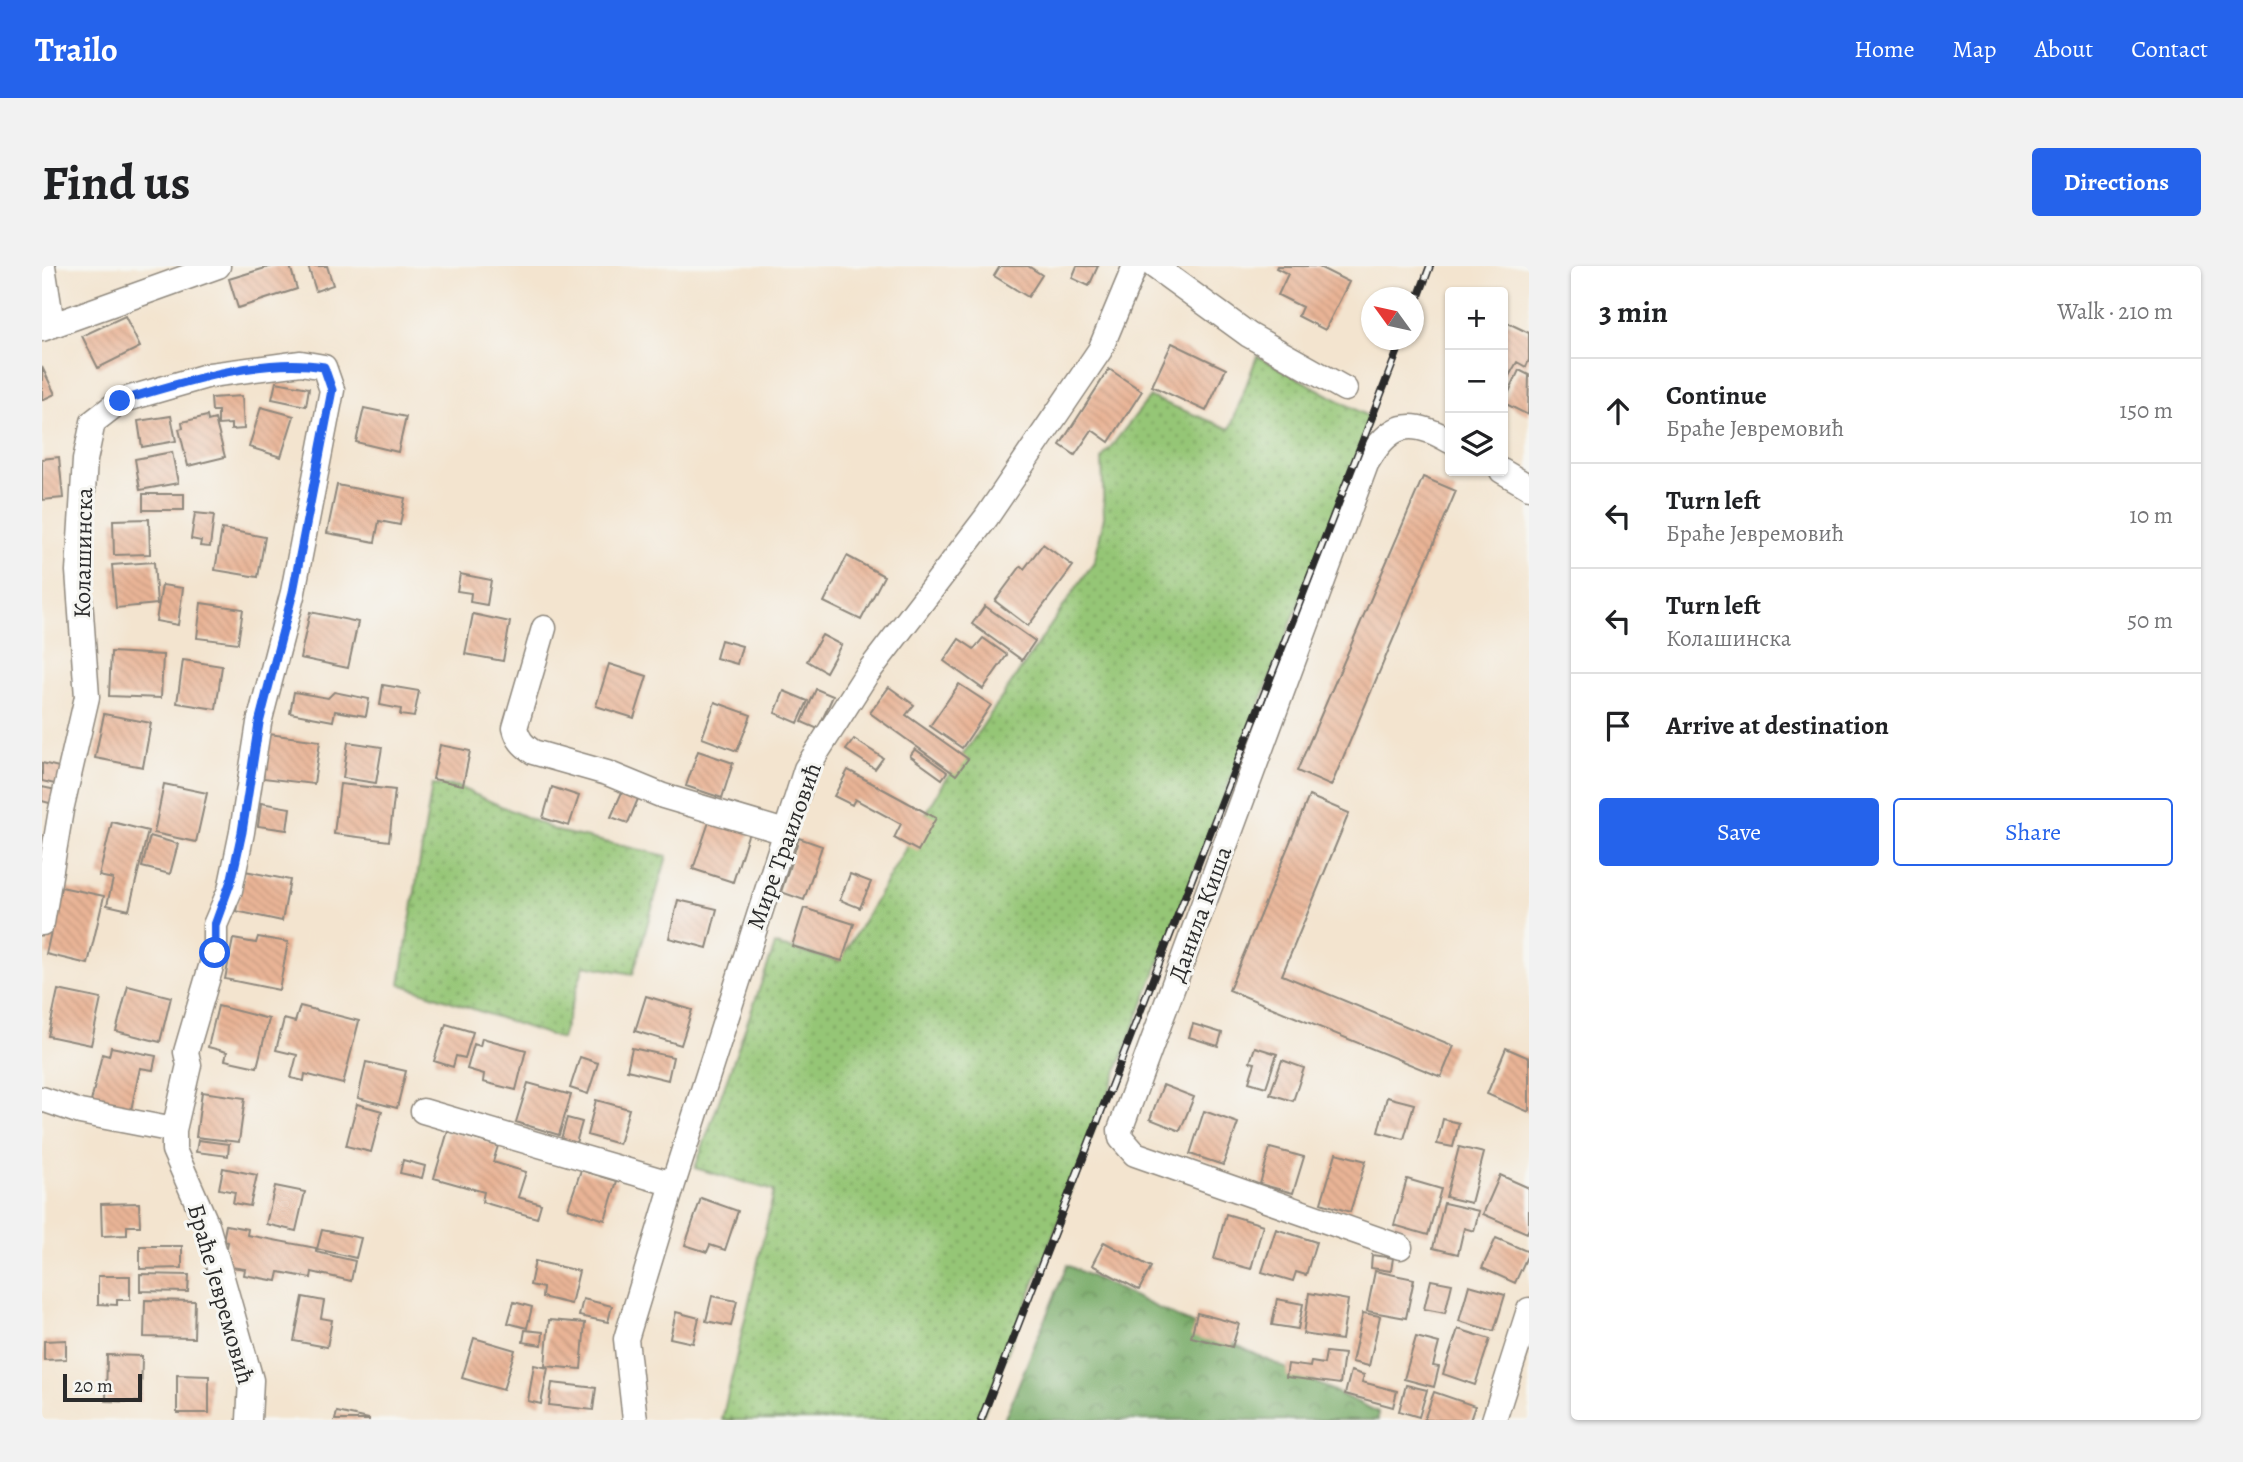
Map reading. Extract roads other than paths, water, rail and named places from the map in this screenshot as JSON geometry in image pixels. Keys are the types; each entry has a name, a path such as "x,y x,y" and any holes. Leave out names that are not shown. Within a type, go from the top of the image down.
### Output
{"street":[{"path":"43,266 47,327 218,266"},
{"name":"Мире Траиловић","path":"635,1420 626,1339 806,769 866,675 986,518 1100,350 1135,266"},
{"path":"1154,266 1249,335 1345,389"},
{"name":"Колашинска","path":"42,923 61,810 87,697 78,571 85,460 93,422 120,401 210,375 301,363 324,367"},
{"name":"Браће Јевремовић","path":"249,1420 251,1380 207,1225 174,1150 174,1130 189,1065 186,1052 215,953 215,925 230,890 259,723 293,592 332,390 324,367"},
{"name":"Данила Киша","path":"1400,1247 1135,1154 1121,1138 1120,1130 1367,464 1387,435 1409,426 1430,429 1445,438"},
{"path":"1508,474 1529,486"},
{"path":"544,628 515,729 524,746 533,752 607,773 663,796 785,832"},
{"path":"42,1098 80,1112 174,1130"},
{"path":"423,1111 673,1184"},
{"path":"1494,1420 1529,1310"}],"railway":[{"path":"1422,287 1430,266"},
{"path":"981,1420 1398,350"}]}
